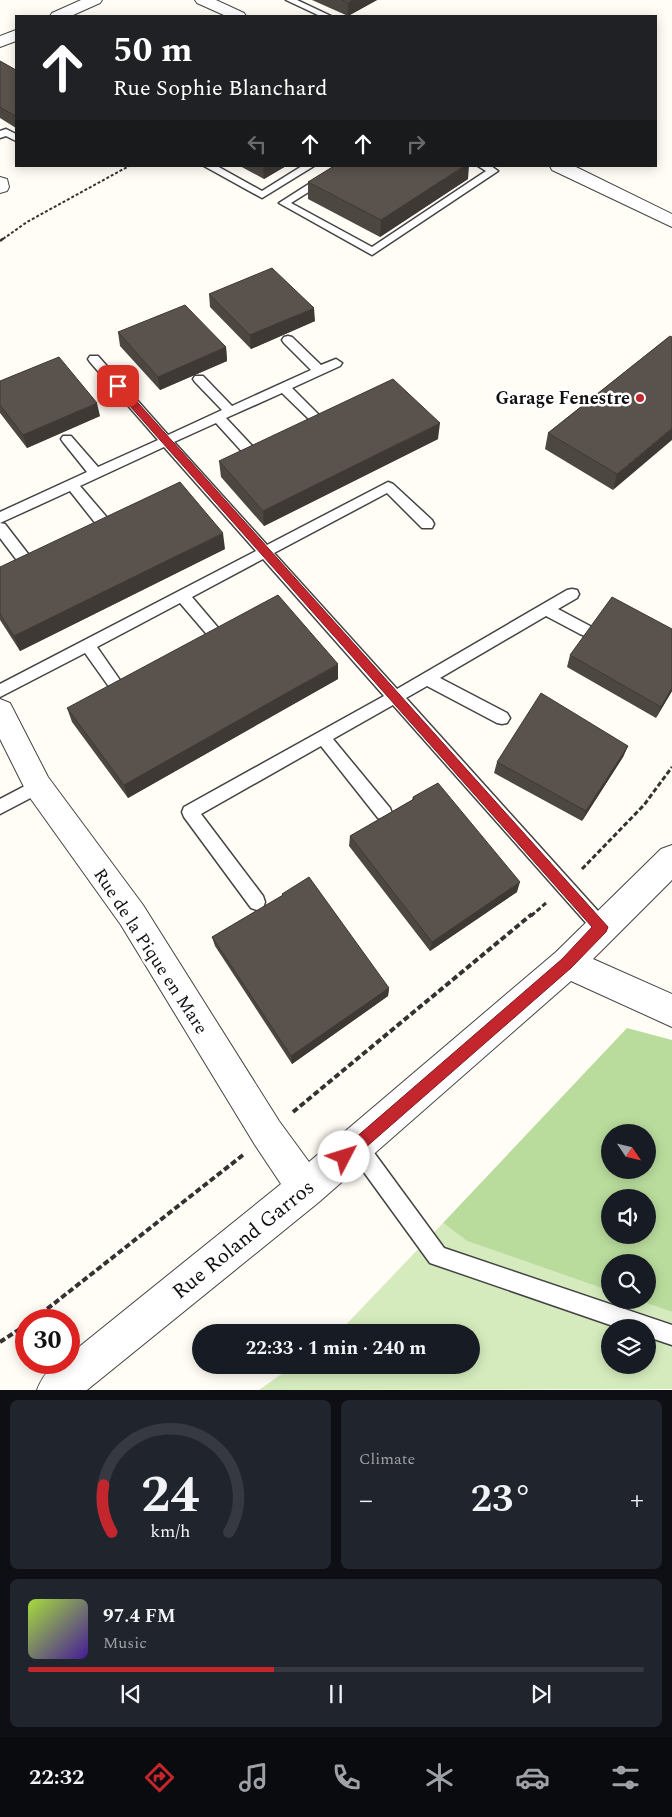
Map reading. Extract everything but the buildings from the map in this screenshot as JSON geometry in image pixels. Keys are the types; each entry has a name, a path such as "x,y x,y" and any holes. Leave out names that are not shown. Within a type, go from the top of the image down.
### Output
{"street":[{"path":"60,15 94,0"},
{"path":"203,0 236,15"},
{"path":"0,42 15,35"},
{"path":"561,167 672,221"},
{"path":"0,182 0,187"},
{"name":"Rue de la Pique en Mare","path":"0,711 38,786 132,915 267,1133 306,1189"},
{"name":"Rue Roland Garros","path":"56,1390 357,1146 566,963 672,859"},
{"path":"566,963 672,1011"}],"lane":[{"path":"290,0 325,15"},
{"path":"0,135 6,132 15,137"},
{"path":"211,167 262,195 308,167"},
{"path":"343,167 284,203 372,252 494,172 485,167"},
{"path":"288,340 319,370"},
{"path":"94,359 601,927"},
{"path":"0,518 336,363"},
{"path":"199,378 230,411"},
{"path":"284,387 320,423"},
{"path":"218,417 251,453"},
{"path":"67,439 96,474"},
{"path":"72,484 105,525"},
{"path":"0,691 388,487 427,524"},
{"path":"0,528 27,563"},
{"path":"257,902 190,812 428,679 572,594"},
{"path":"182,596 215,634"},
{"path":"546,609 585,630"},
{"path":"87,645 117,687"},
{"path":"428,679 502,718"},
{"path":"323,738 384,813"},
{"path":"0,806 38,786"},
{"path":"357,1146 437,1256 672,1335"}],"path":[{"path":"0,241 27,222 127,167"},
{"path":"47,1309 232,1165 267,1133 565,887 644,805 672,767"},
{"path":"0,1342 15,1332"}],"green space":[{"path":"627,1028 672,1040 672,1312 656,1307 656,1254 601,1254 601,1288 467,1241 443,1223"},
{"path":"443,1223 467,1241 601,1288 601,1309 656,1309 656,1307 672,1312 672,1389 259,1390 281,1374 480,1374 480,1324 347,1324"}],"place":[{"name":"Garage Fenestre","path":"640,398"}],"route":[{"path":"118,386 601,927 566,963 344,1157"}]}
